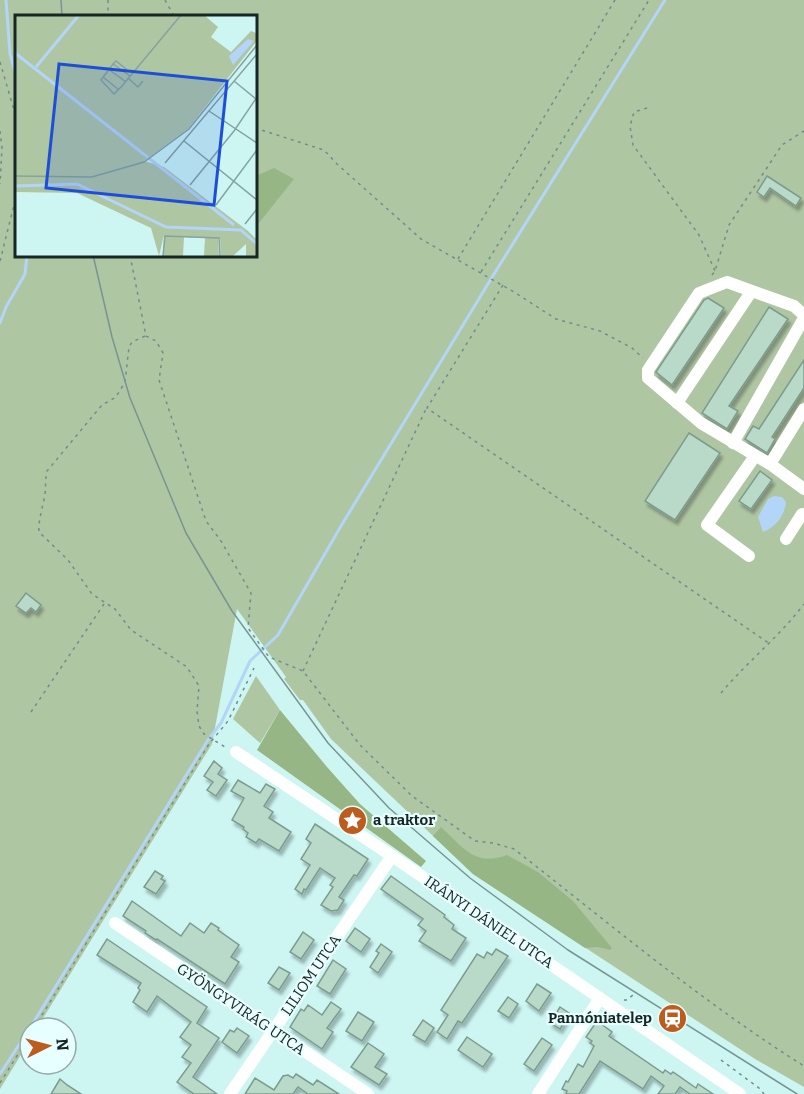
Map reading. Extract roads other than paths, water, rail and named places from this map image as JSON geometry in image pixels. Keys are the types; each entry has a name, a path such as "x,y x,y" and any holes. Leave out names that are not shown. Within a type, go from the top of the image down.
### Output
{"street":[{"path":"733,443 804,316 794,306 727,282 699,293 648,370 648,378 701,423 733,443 770,464 804,489"},
{"path":"677,403 751,292"},
{"path":"770,464 799,428 804,409"},
{"path":"749,555 707,525 755,456"},
{"path":"786,539 803,513"},
{"name":"IRÁNYI DÁNIEL UTCA","path":"236,753 392,856 740,1094"},
{"name":"LILIOM UTCA","path":"230,1094 392,856"},
{"name":"GYÖNGYVIRÁG UTCA","path":"115,923 368,1094"},
{"path":"538,1094 600,998"}],"water":[{"path":"774,496 782,497 786,502 785,507 776,524 763,532 758,517 768,499"}],"waterway":[{"path":"6,0 10,54 15,72"},
{"path":"37,1016 208,740 221,723 250,661 278,635 341,526 494,274 665,0"},
{"path":"0,323 6,307 25,274 27,256"},
{"path":"0,1074 18,1046"}],"tram line":[{"path":"61,0 62,15"},
{"path":"93,256 112,337 130,398 186,533 232,611 328,743 389,808 470,878 568,950 797,1094"}],"place":[{"name":"a traktor","path":"352,820"},
{"name":"Pannóniatelep","path":"673,1018"}]}
